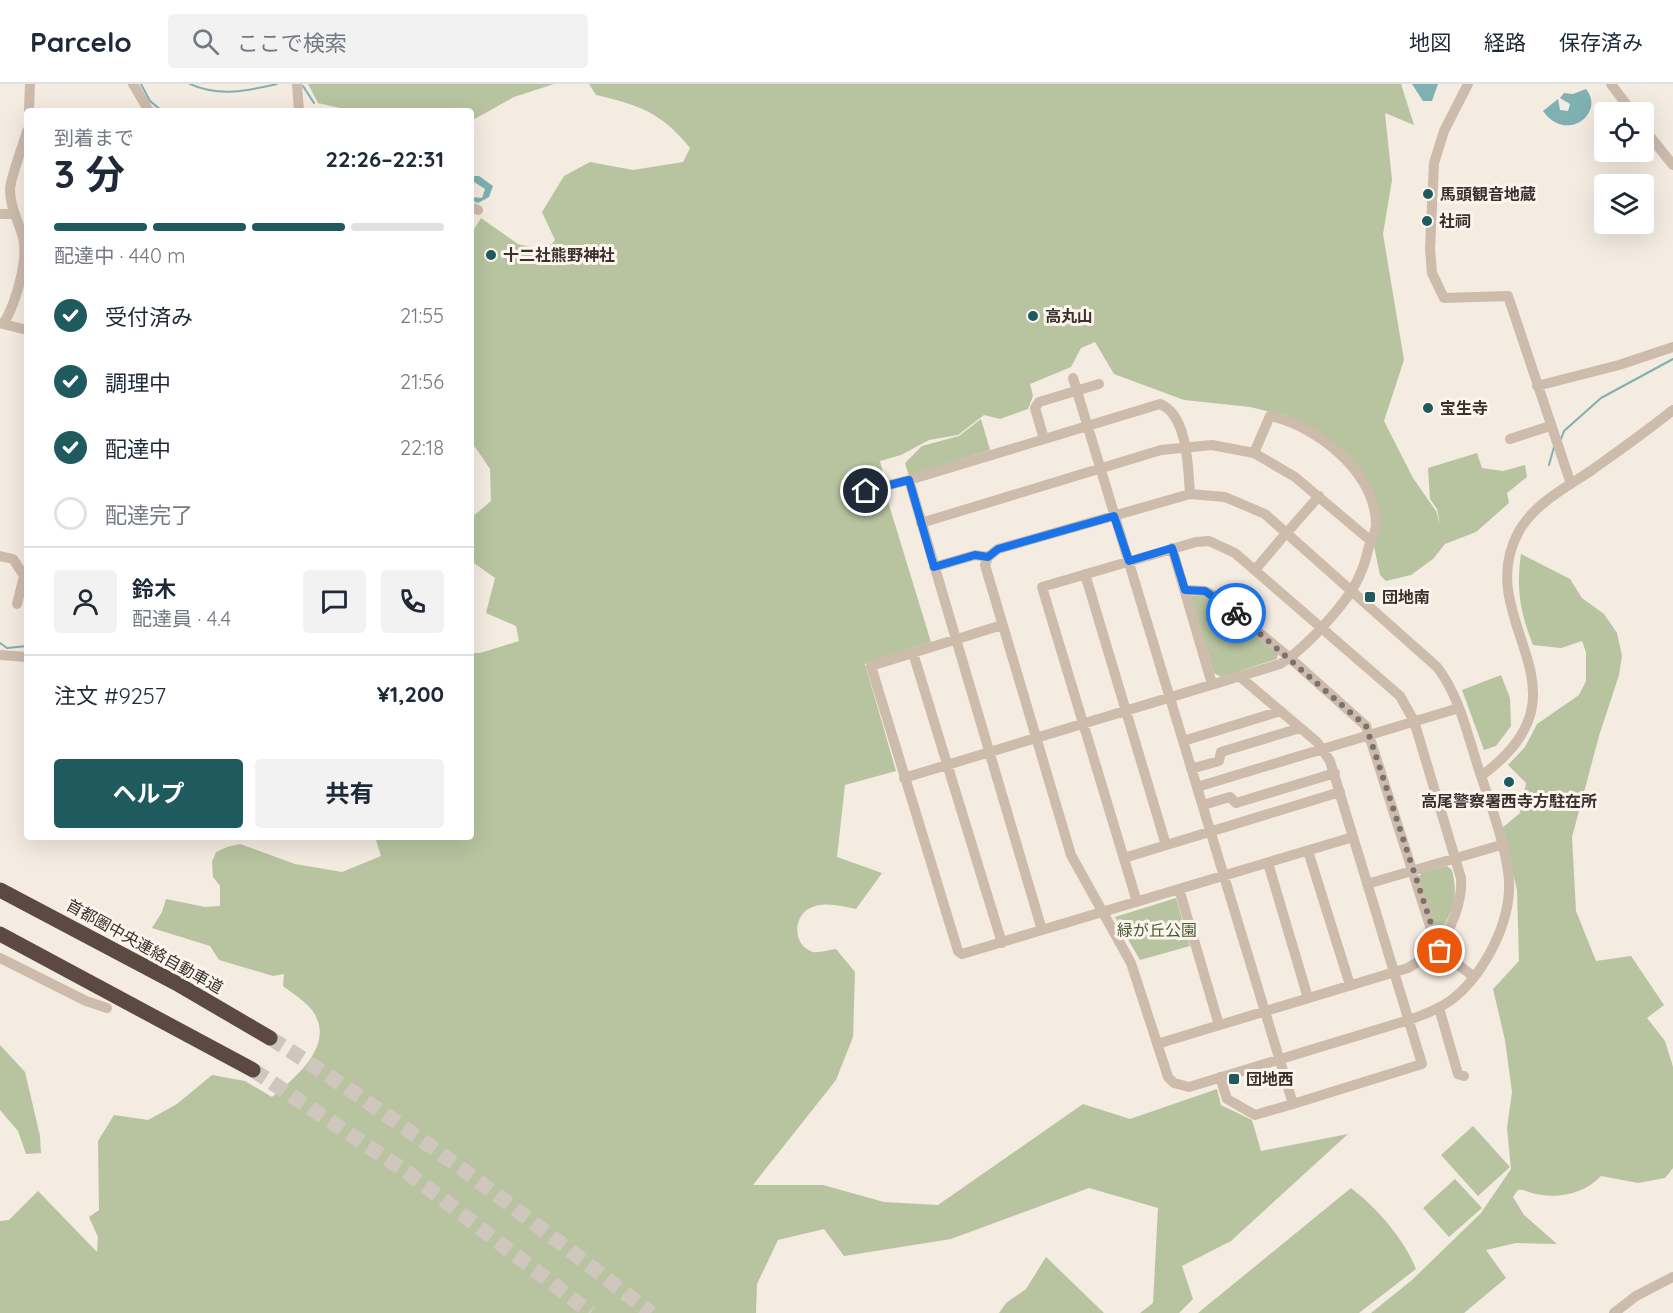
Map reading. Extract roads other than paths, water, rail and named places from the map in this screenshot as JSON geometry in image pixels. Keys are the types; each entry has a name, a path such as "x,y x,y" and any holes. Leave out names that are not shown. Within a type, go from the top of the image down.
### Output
{"highway":[{"name":"首都圏中央連絡自動車道","path":"0,890 176,983 270,1038"},
{"path":"6,937 253,1070"}],"street":[{"path":"29,108 30,84"},
{"path":"133,84 147,108"},
{"path":"297,84 299,108"},
{"path":"1468,84 1444,130 1434,163 1430,232 1432,273 1444,298 1508,296 1571,484"},
{"path":"1611,84 1624,102"},
{"path":"1654,141 1673,165"},
{"path":"23,164 10,188 14,214 24,243"},
{"path":"0,214 14,214"},
{"path":"24,253 14,306 2,323 24,329"},
{"path":"1537,386 1619,365 1673,347"},
{"path":"1073,378 1293,1104"},
{"path":"1044,439 1035,408 1039,402 1099,384"},
{"path":"866,491 1160,404 1169,407 1174,414 1186,446 1190,494"},
{"path":"1481,776 1507,756 1519,741 1528,723 1532,704 1532,675 1508,585 1507,568 1511,550 1526,520 1538,508 1673,410"},
{"path":"904,778 1239,676 1290,658 1303,648 1352,591 1361,573 1376,524 1368,495 1358,473 1326,443 1283,419 1270,416 1254,453"},
{"path":"1510,439 1550,426"},
{"path":"921,522 1161,450 1212,445 1254,453 1295,477 1371,541"},
{"path":"909,480 1042,930"},
{"path":"1190,494 1225,497 1264,514 1425,653 1447,680 1459,708 1508,869 1507,907 1495,940 1474,977 1440,1008 1409,1020 1189,1087 1174,1083 1168,1077 1131,963 1071,855 985,565 988,557 998,549 1190,494"},
{"path":"1291,528 1319,496"},
{"path":"1255,570 1282,538"},
{"path":"1137,902 1042,587 1172,548 1209,541 1235,553 1392,687 1414,722 1456,859 1462,892 1459,905 1437,948 1419,962 1394,972 1157,1044"},
{"path":"1172,548 1212,684"},
{"path":"934,567 975,555 988,557"},
{"path":"0,556 13,559 24,572"},
{"path":"1085,574 1166,845"},
{"path":"17,604 24,581"},
{"path":"1185,590 1205,591 1215,596 1361,719 1371,735 1437,948 1474,977"},
{"path":"1002,625 871,666 958,951 962,954 1353,837"},
{"path":"913,653 1002,943"},
{"path":"1,659 24,657"},
{"path":"1220,1077 1227,1099 1255,1115 1422,1064 1335,773 1323,749 1239,676"},
{"path":"1197,787 1459,708"},
{"path":"1183,741 1281,711"},
{"path":"1191,769 1219,761 1221,752 1300,728"},
{"path":"1203,805 1230,797 1236,803 1335,773"},
{"path":"1124,858 1340,792"},
{"path":"1367,884 1501,845"},
{"path":"1308,851 1350,985"},
{"path":"1268,863 1308,998"},
{"path":"1179,890 1219,1025"},
{"path":"0,958 86,1001 107,1008"},
{"path":"1440,1008 1458,1074 1464,1076"},
{"path":"1614,1313 1636,1296 1673,1276"}],"water":[{"path":"1412,84 1438,84 1432,101 1423,101"},
{"path":"1586,89 1591,98 1591,107 1581,121 1572,125 1562,125 1552,121 1543,111 1558,99 1560,110 1568,111 1570,104 1560,98 1564,93 1573,94"},
{"path":"474,176 479,176 493,186 489,197 478,203 474,201 474,197 482,198 485,189 474,182"}],"waterway":[{"path":"141,84 150,101 158,108"},
{"path":"190,84 222,92 244,91 277,84"},
{"path":"303,86 314,103"},
{"path":"1561,439 1564,431 1601,398 1673,359"},
{"path":"1549,465 1554,447"},
{"path":"0,643 7,648 24,646"}],"tunnel":[{"path":"270,1038 416,1136 651,1313"},
{"path":"253,1070 407,1172 591,1313"}],"place":[{"name":"馬頭観音地蔵","path":"1428,194"},
{"name":"社祠","path":"1427,221"},
{"name":"十二社熊野神社","path":"491,255"},
{"name":"高丸山","path":"1033,316"},
{"name":"宝生寺","path":"1428,408"},
{"name":"団地南","path":"1370,597"},
{"name":"高尾警察署西寺方駐在所","path":"1509,782"},
{"name":"団地西","path":"1234,1079"}],"park label":[{"name":"緑が丘公園","path":"1157,930"}]}
